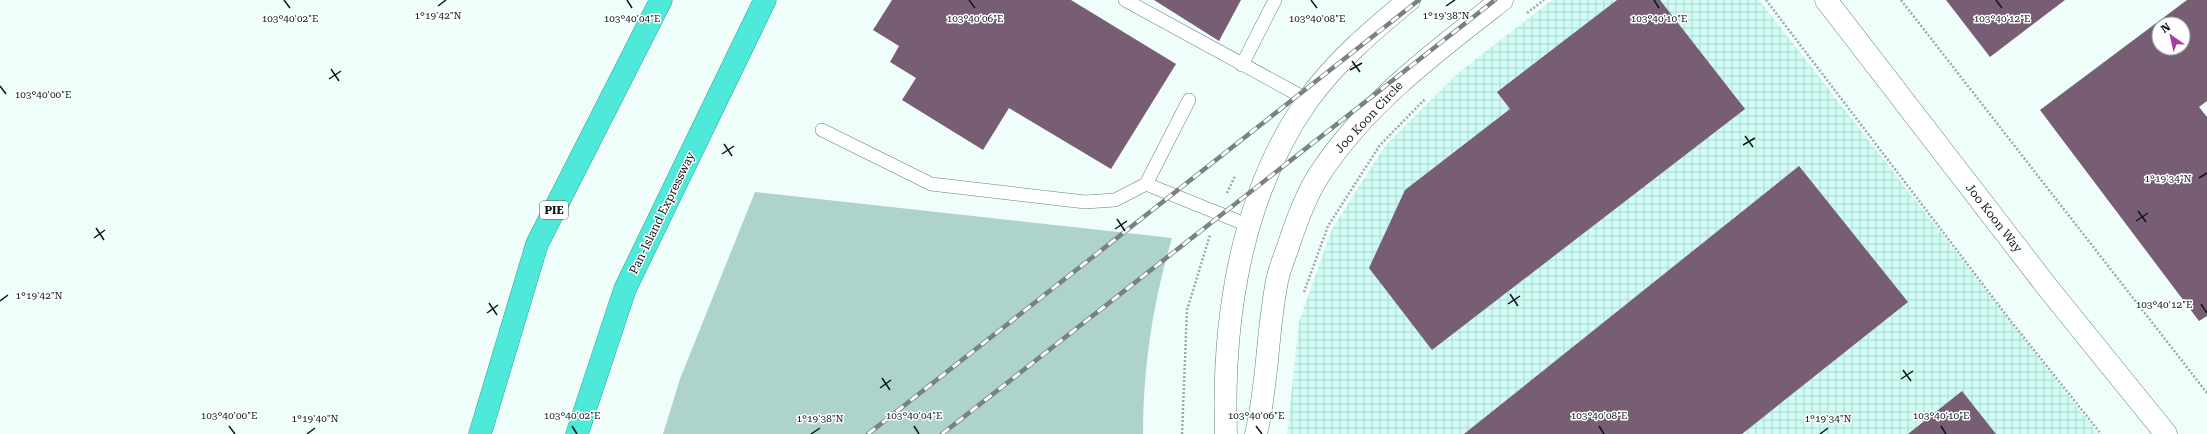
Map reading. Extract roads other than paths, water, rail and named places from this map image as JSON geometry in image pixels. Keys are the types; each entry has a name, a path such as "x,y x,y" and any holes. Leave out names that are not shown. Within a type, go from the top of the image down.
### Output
{"highway":[{"name":"PIE","path":"480,434 537,244 661,0"},
{"name":"Pan-Island Expressway","path":"577,434 625,289 765,0"}],"street":[{"path":"1226,434 1224,399 1230,322 1239,264 1270,167 1308,100 1364,38 1409,0"},
{"name":"Joo Koon Circle","path":"1256,434 1264,404 1277,280 1302,206 1319,175 1343,141 1385,97 1446,43 1502,0"},
{"name":"Joo Koon Way","path":"1826,0 2048,288 2166,434"}],"lane":[{"path":"1125,0 1308,100"},
{"path":"1242,65 1275,0"},
{"path":"1268,14 1286,0"},
{"path":"822,130 930,184 1085,202 1115,200 1146,184 1189,100"},
{"path":"1146,184 1250,226"}],"railway":[{"path":"868,434 1419,0"},
{"path":"942,434 1495,0"}]}
